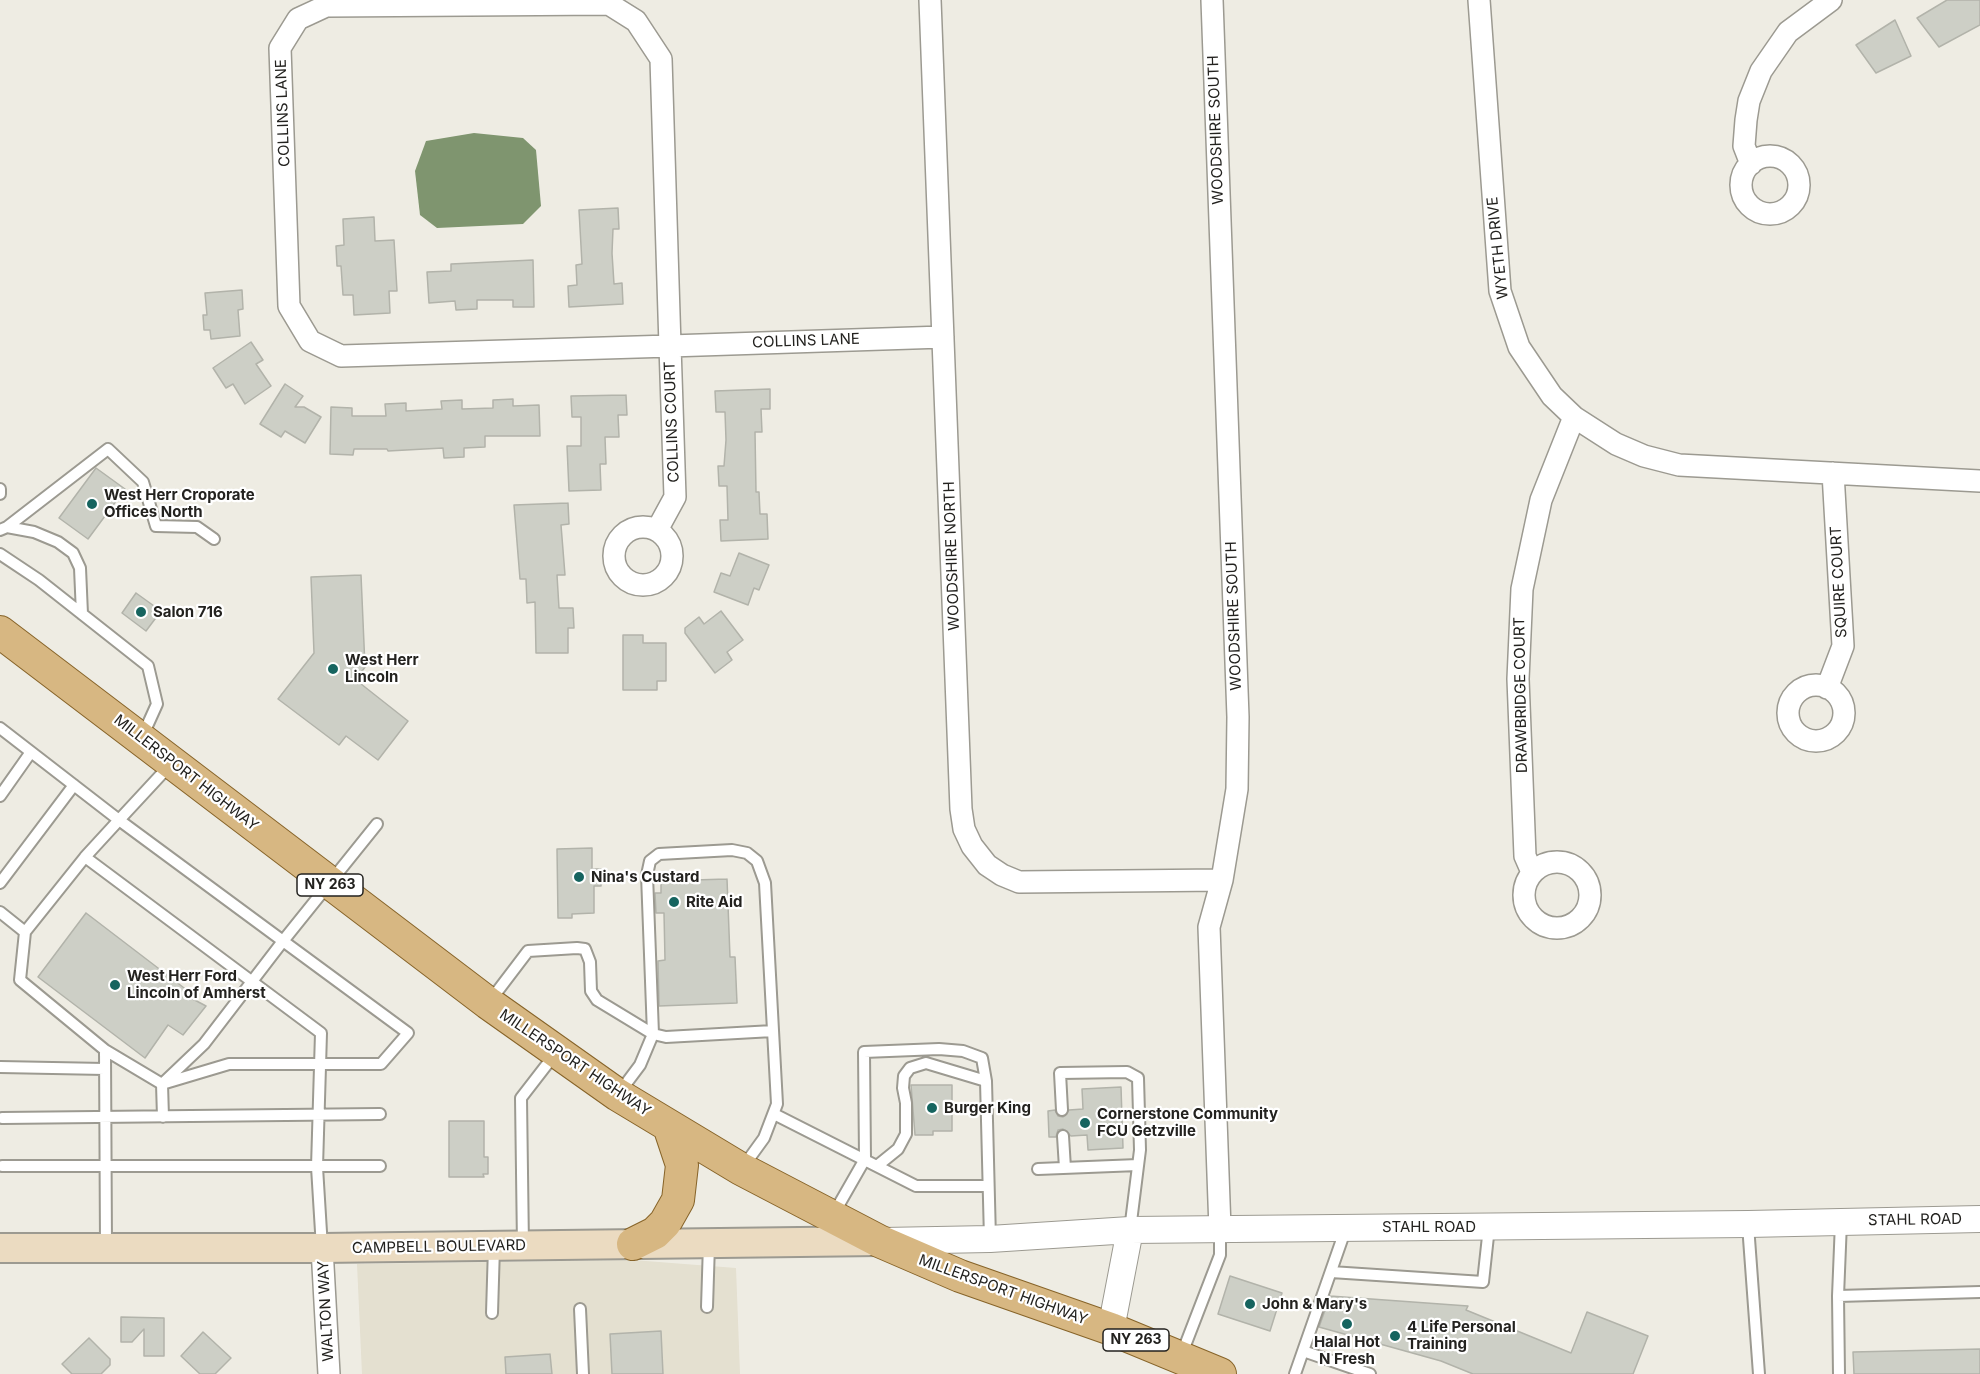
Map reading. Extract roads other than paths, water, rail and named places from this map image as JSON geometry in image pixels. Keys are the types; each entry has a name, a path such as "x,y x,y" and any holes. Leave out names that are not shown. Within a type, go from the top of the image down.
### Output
{"main road":[{"name":"MILLERSPORT HIGHWAY","path":"0,632 142,738 329,885 556,1053 618,1095 741,1169 879,1241 960,1276 1111,1329 1220,1374"},
{"path":"633,1244 655,1233 665,1223 678,1200 682,1165 669,1126"},
{"name":"CAMPBELL BOULEVARD","path":"0,1248 106,1246 322,1248 879,1241"}],"street":[{"name":"WOODSHIRE NORTH","path":"930,0 961,809 964,830 972,846 987,865 1019,882 1222,880"},
{"name":"WOODSHIRE SOUTH","path":"1212,0 1238,717 1237,789 1222,880 1209,927 1220,1229"},
{"name":"WYETH DRIVE","path":"1479,0 1500,291 1519,347 1540,380 1574,417 1616,444 1644,456 1679,465 1980,481"},
{"path":"1751,164 1744,146 1746,120 1749,101 1761,71 1788,32 1831,0"},
{"name":"COLLINS LANE","path":"670,346 661,59 636,21 609,4 379,2 326,6 298,19 280,48 289,306 309,341 341,356 670,346 943,337"},
{"name":"COLLINS COURT","path":"657,530 675,497 670,346"},
{"name":"DRAWBRIDGE COURT","path":"1532,872 1525,856 1518,679 1522,589 1540,500 1574,417"},
{"name":"SQUIRE COURT","path":"1827,688 1843,646 1833,473"},
{"name":"STAHL ROAD","path":"879,1241 990,1239 1130,1230 1748,1224 1980,1219"},
{"path":"1111,1329 1130,1230"},
{"name":"WALTON WAY","path":"322,1248 329,1374"}],"lane":[{"path":"4,529 108,448 143,482 156,526 197,527 214,539"},
{"path":"0,489 0,494"},
{"path":"4,529 34,532 58,542 73,553 80,568 82,614"},
{"path":"0,554 148,666 157,704 142,738"},
{"path":"0,728 119,820 408,1033 381,1064 229,1064 162,1084 105,1050 20,980 25,932 85,857 119,820 172,762"},
{"path":"0,796 32,752"},
{"path":"0,883 74,785"},
{"path":"163,1117 162,1084 204,1044 377,824"},
{"path":"618,1095 640,1065 653,1034 647,875 650,861 659,854 732,849 747,853 757,861 765,883 777,1104 764,1138 741,1169"},
{"path":"85,857 321,1033 317,1167 322,1248"},
{"path":"0,912 25,932"},
{"path":"488,1003 528,951 585,949 590,962 591,991 597,1000 653,1034 666,1037 773,1031"},
{"path":"832,1218 865,1159 864,1052 939,1048 963,1051 982,1058 986,1081 990,1239"},
{"path":"105,1050 106,1246"},
{"path":"523,1246 521,1098 556,1053"},
{"path":"877,1166 898,1149 906,1134 906,1103 903,1088 904,1076 910,1068 926,1063 986,1081"},
{"path":"0,1066 105,1069"},
{"path":"1062,1110 1060,1073 1127,1072 1138,1078 1138,1165 1130,1230"},
{"path":"2,1118 380,1114"},
{"path":"774,1114 916,1186 987,1186"},
{"path":"1063,1136 1065,1168"},
{"path":"1038,1169 1138,1165"},
{"path":"2,1166 105,1168 380,1166"},
{"path":"1839,1374 1838,1296 1841,1222"},
{"path":"1748,1224 1759,1374"},
{"path":"1331,1272 1483,1282 1489,1227"},
{"path":"1295,1374 1347,1228"},
{"path":"1181,1358 1220,1255 1220,1229"},
{"path":"707,1307 709,1244"},
{"path":"492,1313 494,1246"},
{"path":"1838,1296 1980,1292"},
{"path":"580,1308 583,1374"},
{"path":"1303,1351 1370,1374"}],"place":[{"name":"West Herr Croporate Offices North","path":"92,504"},
{"name":"Salon 716","path":"141,612"},
{"name":"West Herr Lincoln","path":"333,669"},
{"name":"Nina's Custard","path":"579,877"},
{"name":"Rite Aid","path":"674,902"},
{"name":"West Herr Ford Lincoln of Amherst","path":"115,985"},
{"name":"Burger King","path":"932,1108"},
{"name":"Cornerstone Community FCU Getzville","path":"1085,1123"},
{"name":"John & Mary's","path":"1250,1304"},
{"name":"Halal Hot N Fresh","path":"1347,1324"},
{"name":"4 Life Personal Training","path":"1395,1336"}]}
